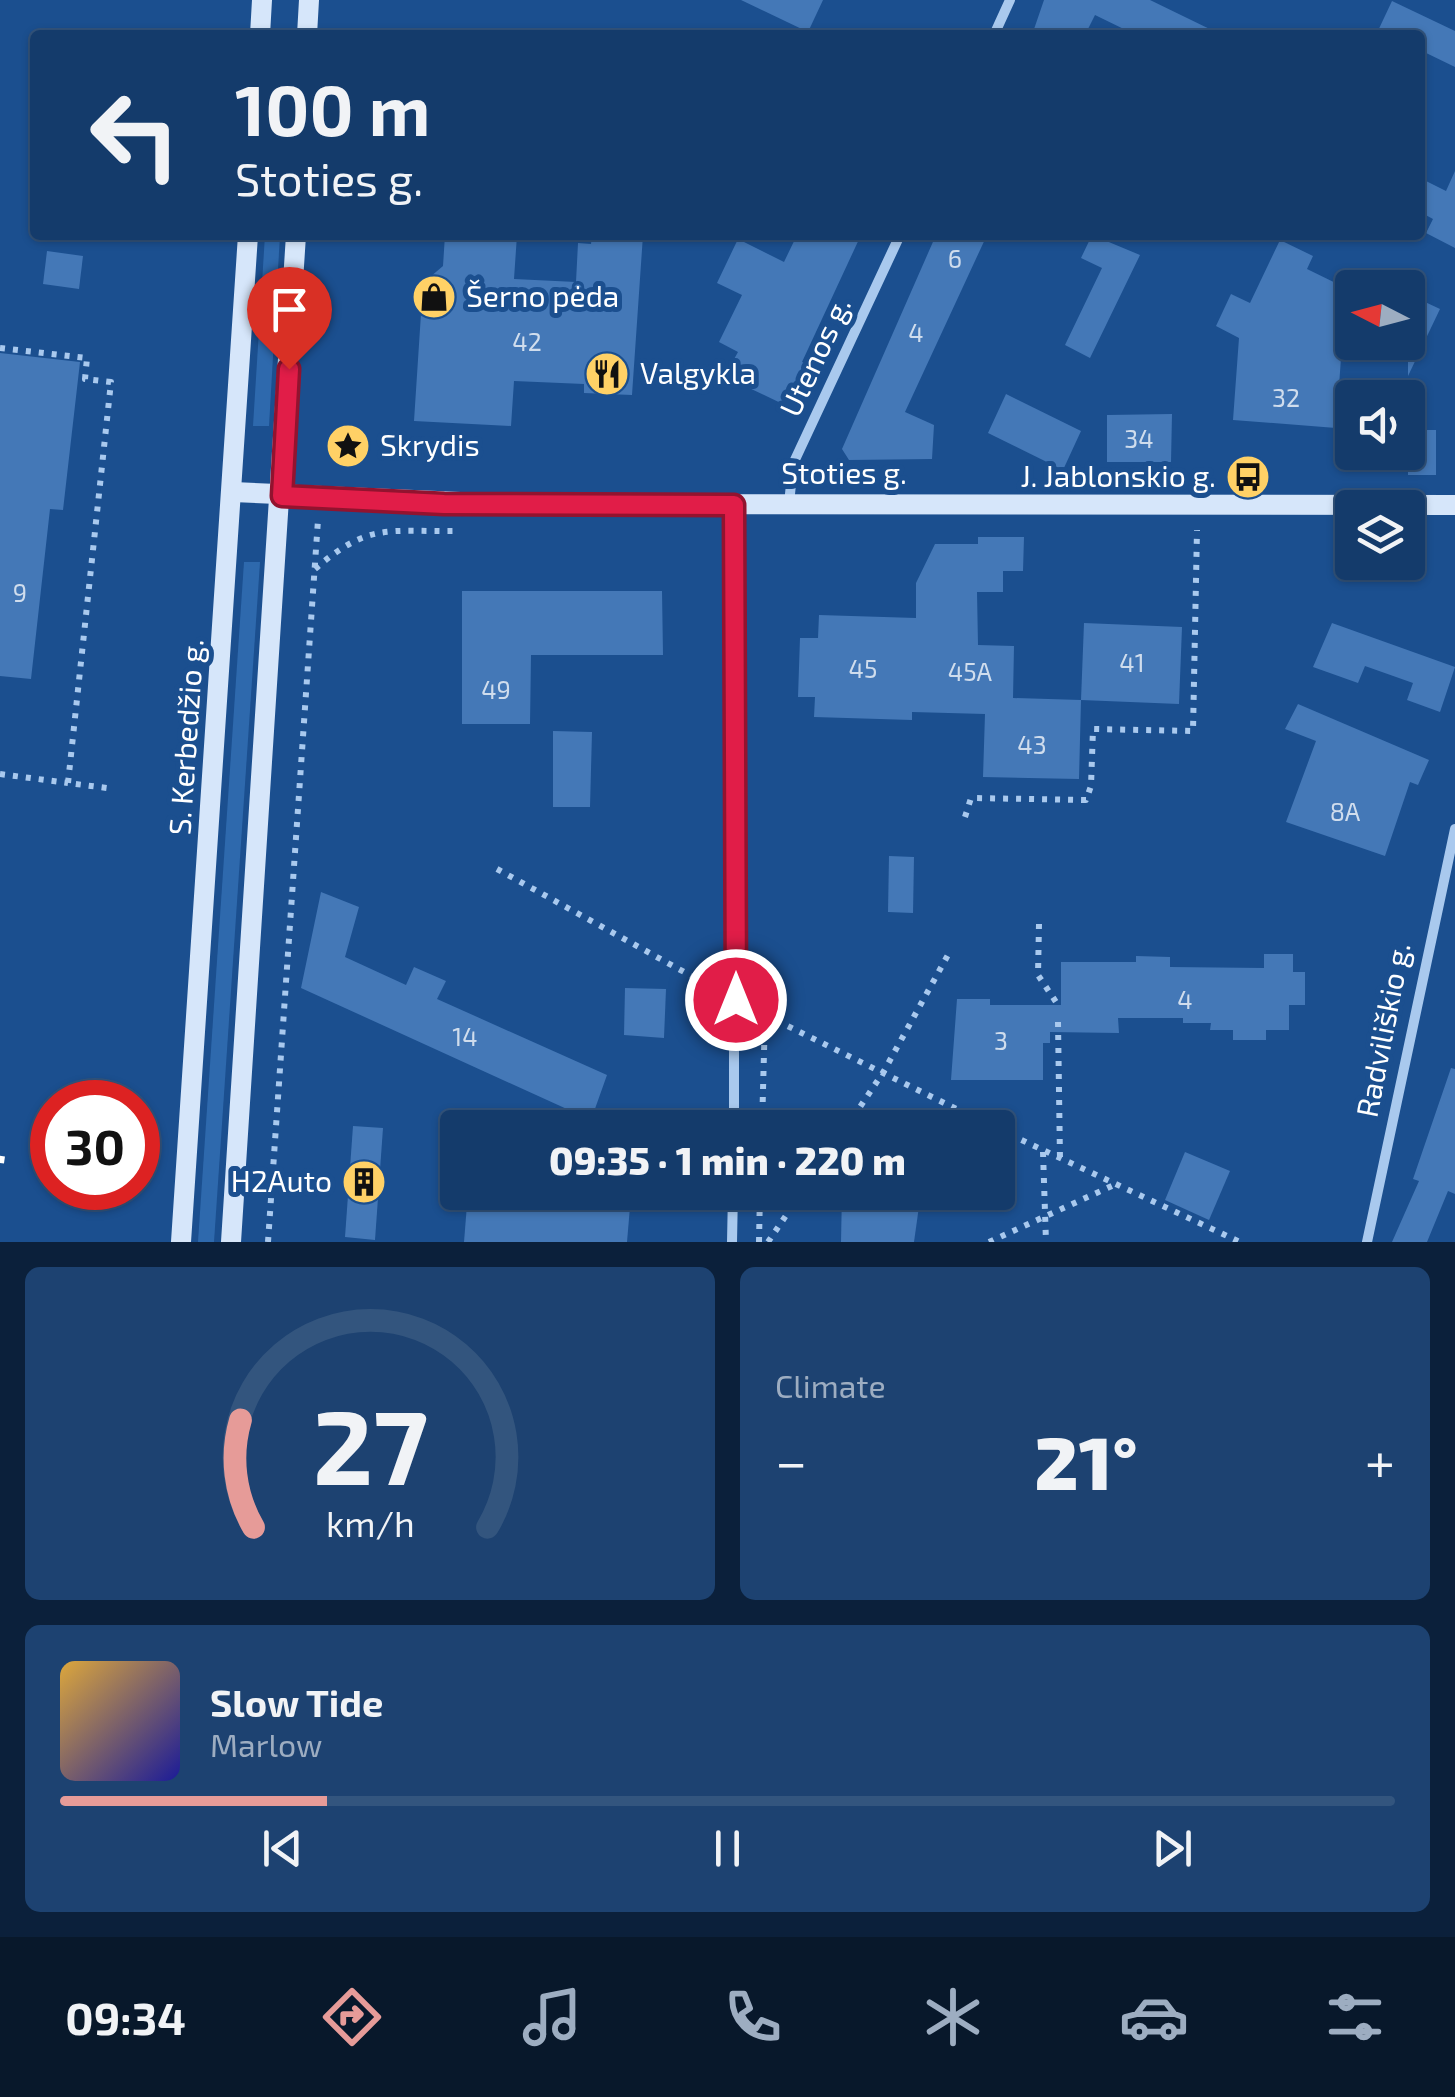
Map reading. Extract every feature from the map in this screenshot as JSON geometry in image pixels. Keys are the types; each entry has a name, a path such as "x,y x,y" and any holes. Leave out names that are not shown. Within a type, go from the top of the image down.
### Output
{"main road":[{"path":"260,30 262,0"},
{"path":"307,30 309,0"},
{"name":"S. Kerbedžio g.","path":"181,1242 248,240"},
{"path":"231,1242 296,240"},
{"name":"Stoties g.","path":"233,492 319,499 734,505 1455,506"}],"street":[{"path":"996,30 1010,0"},
{"name":"Utenos g.","path":"789,504 793,464 898,240"},
{"path":"734,505 734,1110"},
{"name":"Radviliškio g.","path":"1367,1242 1455,829"},
{"path":"732,1242 733,1210"}],"path":[{"path":"0,348 87,358 84,379 110,382 68,783"},
{"path":"268,1242 319,499"},
{"path":"314,569 348,540 374,532 468,530"},
{"path":"965,817 971,798 1086,800 1091,786 1092,728 1193,730 1197,530"},
{"path":"0,774 107,788"},
{"path":"498,869 736,1000 960,1110"},
{"path":"1039,924 1038,976 1058,1005"},
{"path":"858,1110 884,1072 949,954"},
{"path":"762,1110 765,1015"},
{"path":"1058,1022 1060,1159"},
{"path":"1015,1138 1240,1242"},
{"path":"1043,1152 1046,1242"},
{"path":"989,1242 1116,1184"},
{"path":"758,1242 759,1210"},
{"path":"768,1242 790,1210"}],"shaded area":[{"path":"265,240 280,240 269,426 253,426"},
{"path":"244,562 260,562 214,1242 198,1242"}],"building":[{"path":"741,0 823,0 809,30"},
{"path":"1044,0 1150,0 1212,30 1126,30 1095,15 1088,30 1034,30"},
{"path":"1392,1 1455,31 1455,67 1425,52 1425,30 1378,30"},
{"path":"1455,171 1455,248 1426,233 1433,219 1425,215 1425,180 1446,191"},
{"path":"445,240 517,240 514,279 576,282 578,243 643,240 632,395 584,393 584,384 514,381 511,426 414,421 423,283 443,266"},
{"path":"738,240 784,262 795,240 859,240 802,362 809,365 789,407 745,386 753,371 733,361 738,352 719,342 742,295 717,283"},
{"path":"934,240 985,240 905,412 934,425 932,459 849,460 842,449"},
{"path":"1090,240 1104,240 1140,255 1090,358 1065,345 1102,268 1081,258"},
{"path":"1280,240 1313,256 1307,269 1335,283 1335,360 1341,360 1339,380 1335,380 1335,428 1233,420 1239,338 1216,326 1231,294 1250,303"},
{"path":"47,251 83,256 79,289 43,284"},
{"path":"1425,302 1440,309 1425,340"},
{"path":"0,353 80,362 63,510 50,509 31,679 0,676"},
{"path":"1006,394 1081,431 1063,470 988,433"},
{"path":"1172,414 1171,462 1107,462 1107,415"},
{"path":"1425,430 1436,430 1436,475 1408,475 1408,470 1425,470"},
{"path":"978,537 1024,537 1023,571 1003,571 1003,592 977,592 978,645 1014,646 1013,698 1081,700 1079,779 983,777 985,714 912,712 912,720 814,717 815,697 798,697 800,638 818,638 819,615 916,618 916,583 935,544 978,544"},
{"path":"462,591 662,591 663,655 531,655 530,724 462,724"},
{"path":"1084,623 1182,627 1179,704 1081,700"},
{"path":"1332,623 1455,667 1440,712 1407,700 1413,683 1365,666 1358,683 1313,667"},
{"path":"1298,704 1429,760 1418,785 1410,782 1385,856 1286,822 1316,741 1285,729"},
{"path":"553,731 592,732 590,807 553,807"},
{"path":"889,856 914,857 913,913 888,912"},
{"path":"321,892 359,907 345,957 406,985 414,967 446,981 437,999 607,1075 595,1110 569,1110 301,988"},
{"path":"1264,954 1293,954 1293,972 1305,972 1305,1005 1289,1005 1289,1030 1266,1030 1266,1040 1233,1040 1233,1030 1210,1030 1211,1023 1183,1023 1183,1018 1118,1018 1119,1033 1050,1032 1050,1043 1043,1043 1043,1080 951,1080 957,999 990,999 990,1005 1061,1005 1061,962 1136,962 1136,956 1170,957 1170,967 1264,968"},
{"path":"625,988 666,989 664,1038 624,1035"},
{"path":"1451,1068 1455,1069 1455,1194 1448,1191 1427,1242 1392,1242 1419,1181 1413,1179"},
{"name":"H2Auto","path":"353,1126 383,1128 375,1240 345,1237"},
{"path":"1185,1152 1230,1171 1209,1220 1165,1200"},
{"path":"467,1210 630,1210 627,1242 464,1242"},
{"path":"842,1210 918,1210 914,1242 841,1242"}],"railway":[{"path":"0,1163 1,1156"}],"place":[{"name":"Šerno pėda","path":"434,297"},
{"name":"Valgykla","path":"607,374"},
{"name":"Skrydis","path":"348,446"},
{"name":"J. Jablonskio g.","path":"1248,477"},
{"name":"H2Auto","path":"364,1182"}],"route":[{"path":"289,369 282,496 444,504 734,505 736,1000"}]}
